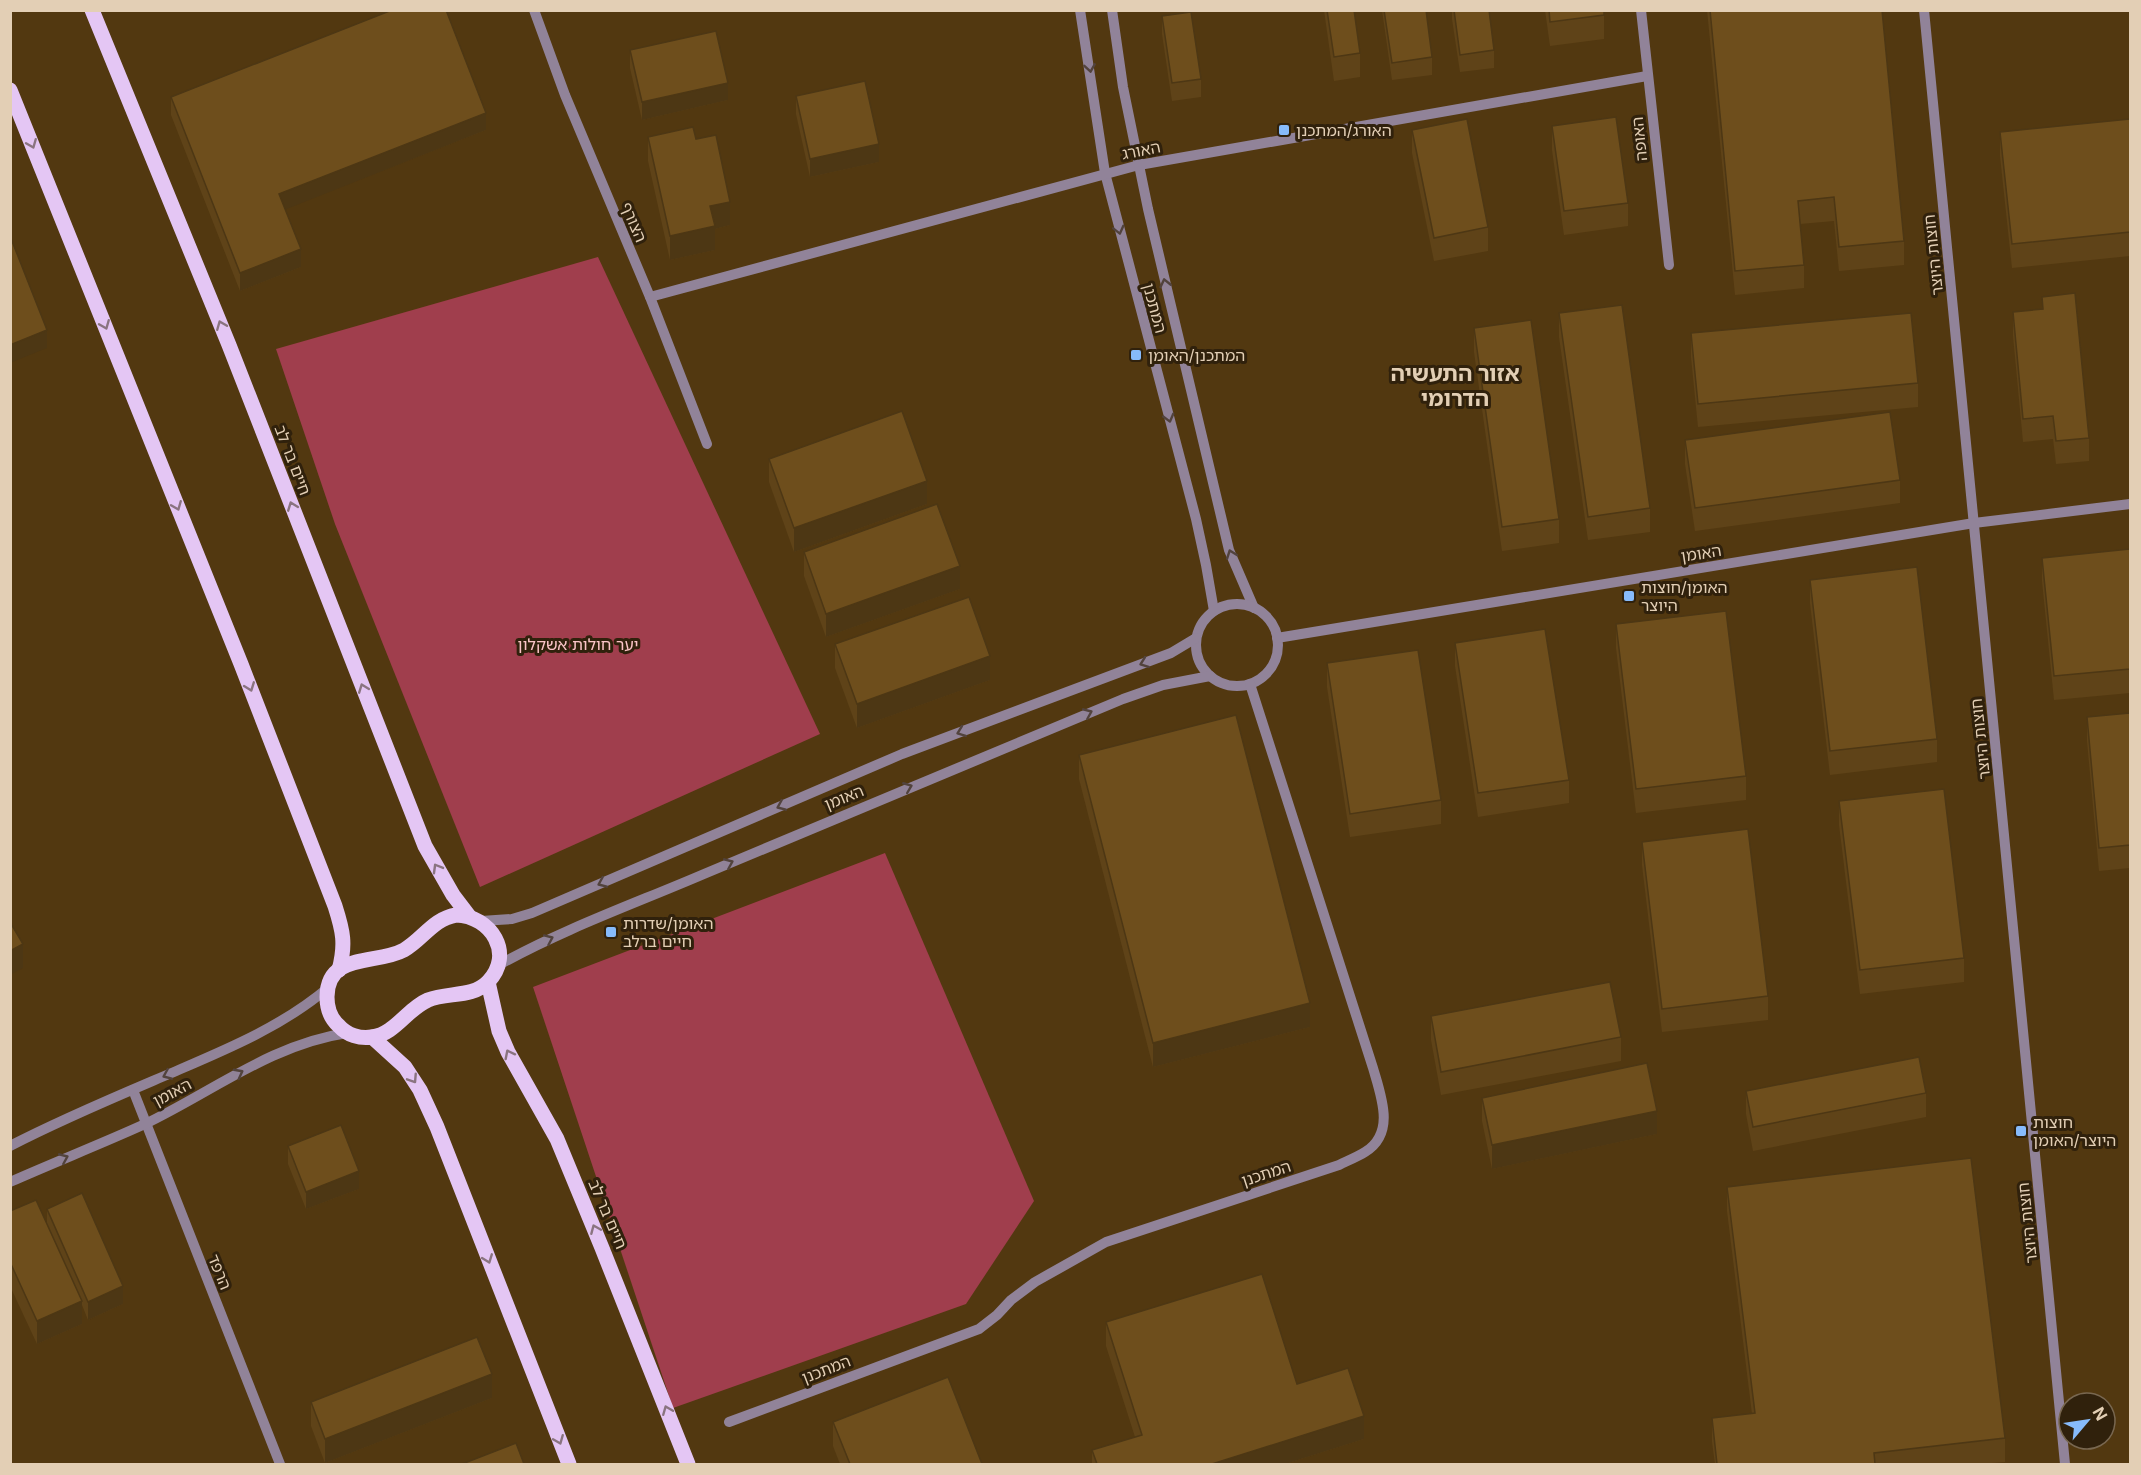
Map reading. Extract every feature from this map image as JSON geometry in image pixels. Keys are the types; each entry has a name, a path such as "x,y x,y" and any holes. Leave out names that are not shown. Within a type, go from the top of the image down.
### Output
{"main road":[{"name":"חיים בר לב","path":"92,10 229,345 424,846 453,895 475,919 488,926 496,940 499,958 497,966"},
{"path":"10,90 335,906 343,932 344,952 339,970 328,987 327,1000 330,1013 337,1025 347,1033 360,1037 372,1037 389,1030 410,1011 429,1000 471,992 488,982 497,966"},
{"path":"339,970 356,960 379,959 400,952 412,946 432,926 443,919 456,915 475,919"},
{"name":"חיים בר לב","path":"488,982 499,1031 508,1052 556,1138 688,1464"},
{"path":"372,1037 405,1067 420,1090 437,1127 569,1464"}],"street":[{"name":"הצורף","path":"534,10 565,95 650,297 707,444"},
{"name":"המתכנן","path":"1080,10 1105,173 1196,519 1214,611"},
{"name":"המתכנן","path":"1112,10 1123,87 1148,209 1229,550 1254,608"},
{"name":"האופה","path":"1641,10 1669,265"},
{"name":"חוצות היוצר","path":"1924,10 2066,1464"},
{"name":"האורג","path":"650,297 1139,165 1647,76"},
{"name":"האומן","path":"1277,638 1974,523 2130,504"},
{"path":"1233,604 1254,608 1265,615 1273,626 1278,650 1275,661 1269,671 1250,684 1236,686 1222,683 1210,676 1198,659 1196,638 1206,618 1214,611 1233,604"},
{"name":"האומן","path":"475,919 512,919 532,913 903,754 1171,653 1196,638"},
{"name":"האומן","path":"497,966 543,941 599,917 1122,699 1163,685 1210,676"},
{"name":"המתכנן","path":"729,1422 979,1329 1035,1282 1106,1242 1339,1165 1367,1151 1382,1132 1384,1109 1373,1068 1250,684"},
{"name":"האומן","path":"10,1146 263,1032 292,1015 328,987"},
{"name":"האומן","path":"10,1182 146,1123 276,1053 322,1037 347,1033"},
{"name":"הרפד","path":"133,1090 280,1464"}],"green space":[{"name":"יער חולות אשקלון","path":"598,257 820,734 480,887 335,524 276,349"},
{"path":"885,853 1034,1201 966,1304 673,1408 533,987"}],"building":[{"path":"392,10 446,10 486,113 279,194 301,249 240,273 171,97"},
{"path":"1327,10 1354,10 1360,53 1334,57"},
{"path":"1384,10 1426,10 1432,57 1392,63"},
{"path":"1454,10 1489,10 1494,50 1460,55"},
{"path":"1549,10 1604,10 1604,15 1550,22"},
{"path":"1710,10 1882,10 1904,241 1839,247 1834,197 1798,201 1804,265 1735,271"},
{"path":"1191,12 1201,79 1172,83 1162,16"},
{"path":"716,31 728,83 642,102 630,50"},
{"path":"865,81 879,144 810,159 796,96"},
{"path":"1616,117 1628,203 1564,211 1552,126"},
{"path":"1467,119 1488,227 1434,238 1412,130"},
{"path":"2130,119 2130,232 2012,244 2000,132"},
{"path":"693,127 696,139 716,135 730,202 710,206 715,226 670,236 648,137"},
{"path":"10,236 47,330 10,345"},
{"path":"2075,293 2089,438 2056,441 2053,416 2023,419 2013,312 2043,309 2042,297"},
{"path":"1622,305 1650,508 1588,517 1559,313"},
{"path":"1911,313 1918,383 1698,404 1691,333"},
{"path":"1531,320 1559,519 1502,527 1474,328"},
{"path":"902,411 927,481 794,528 769,459"},
{"path":"1890,412 1900,480 1695,508 1685,440"},
{"path":"937,504 960,566 826,614 804,552"},
{"path":"2130,549 2130,669 2054,676 2042,558"},
{"path":"1917,567 1937,739 1830,751 1810,580"},
{"path":"969,597 990,656 857,704 835,644"},
{"path":"1726,611 1746,776 1636,789 1616,624"},
{"path":"1545,629 1569,780 1478,793 1455,643"},
{"path":"1418,650 1441,800 1350,814 1327,663"},
{"path":"2130,713 2130,845 2099,848 2087,717"},
{"path":"1236,715 1310,1003 1153,1043 1079,755"},
{"path":"1944,789 1964,958 1860,970 1839,801"},
{"path":"1748,829 1768,996 1662,1009 1642,842"},
{"path":"10,922 23,944 10,951"},
{"path":"1610,982 1621,1037 1441,1072 1431,1016"},
{"path":"1919,1057 1926,1093 1753,1127 1746,1091"},
{"path":"1647,1063 1657,1111 1492,1145 1482,1098"},
{"path":"341,1125 359,1171 306,1192 288,1146"},
{"path":"1971,1158 2005,1438 1874,1453 1875,1464 1717,1464 1712,1418 1755,1413 1727,1187"},
{"path":"82,1193 123,1286 88,1302 47,1209"},
{"path":"36,1200 82,1301 37,1321 10,1262 10,1211"},
{"path":"1262,1274 1297,1384 1348,1368 1364,1416 1212,1464 1097,1464 1092,1450 1142,1435 1106,1322"},
{"path":"477,1337 492,1374 325,1439 311,1402"},
{"path":"948,1377 982,1464 850,1464 833,1422"},
{"path":"516,1443 524,1464 462,1464"}],"place":[{"name":"האורג/המתכנן","path":"1284,130"},
{"name":"המתכנן/האומן","path":"1136,355"},
{"name":"האומן/חוצות היוצר","path":"1629,596"},
{"name":"האומן/שדרות חיים ברלב","path":"611,932"},
{"name":"חוצות היוצר/האומן","path":"2021,1131"}],"district":[{"name":"אזור התעשיה הדרומי","path":"1455,386"}]}
